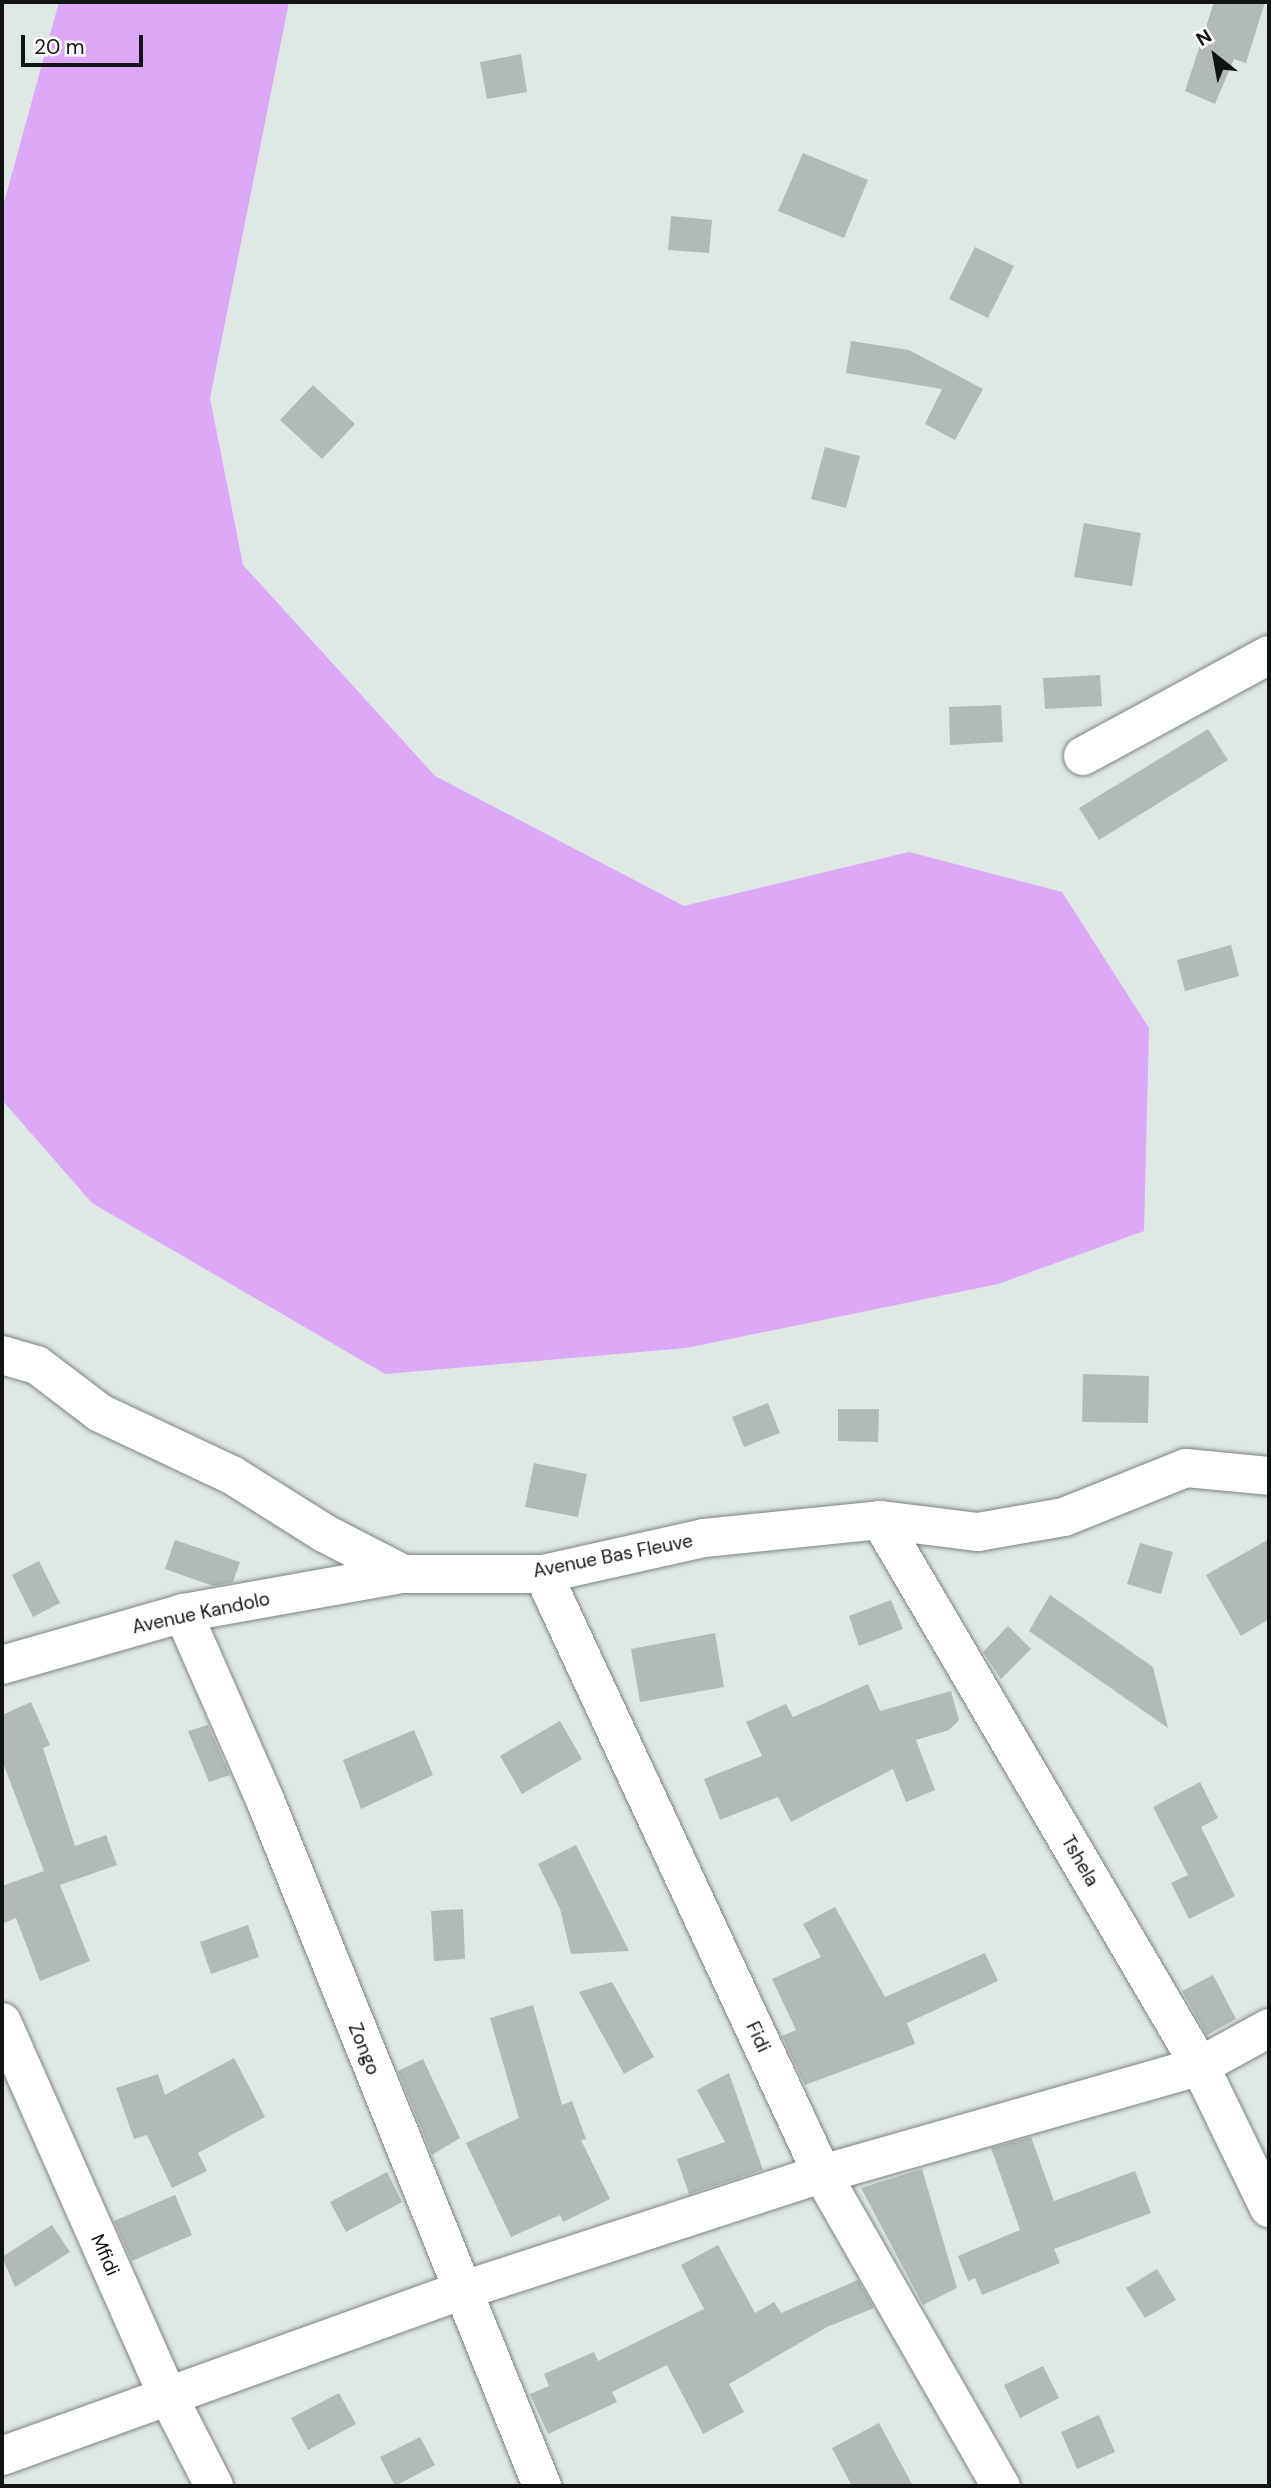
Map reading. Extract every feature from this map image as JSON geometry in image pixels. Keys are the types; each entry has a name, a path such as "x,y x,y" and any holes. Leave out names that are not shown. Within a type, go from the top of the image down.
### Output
{"street":[{"path":"1083,756 1269,655"},
{"name":"Avenue Bas Fleuve","path":"2,1355 37,1365 100,1413 232,1475 324,1533 403,1574 543,1574 704,1538 880,1520 978,1532 1064,1517 1185,1468 1269,1476"},
{"name":"Tshela","path":"880,1520 1200,2066 1269,2208"},
{"name":"Avenue Kandolo","path":"2,1665 183,1613 403,1574"},
{"name":"Fidi","path":"543,1574 822,2174 1001,2486"},
{"name":"Zongo","path":"183,1613 270,1813 542,2486"},
{"name":"Mfidi","path":"2,2022 168,2396 214,2486"},
{"path":"2,2456 461,2291 822,2174 1200,2066 1269,2028"}],"shaded area":[{"path":"59,2 289,2 210,398 243,565 435,776 684,906 909,852 1062,892 1149,1028 1144,1231 998,1284 686,1348 385,1374 92,1203 2,1100 2,210"}],"building":[{"path":"1214,2 1265,2 1246,63 1234,59 1215,104 1185,91"},
{"path":"521,54 527,92 487,99 480,62"},
{"path":"803,153 868,180 844,238 778,211"},
{"path":"671,216 712,220 709,253 668,250"},
{"path":"975,247 1014,266 988,318 949,299"},
{"path":"851,341 909,350 983,389 955,440 925,424 942,389 846,373"},
{"path":"313,385 355,424 322,459 280,420"},
{"path":"825,447 860,456 846,508 811,499"},
{"path":"1084,523 1141,533 1132,586 1074,577"},
{"path":"1100,675 1102,706 1045,709 1043,678"},
{"path":"1001,705 1003,742 950,745 949,707"},
{"path":"1208,729 1228,760 1099,840 1079,808"},
{"path":"1231,945 1239,976 1185,991 1177,960"},
{"path":"1083,1374 1149,1376 1148,1423 1082,1422"},
{"path":"768,1403 780,1433 744,1447 732,1417"},
{"path":"838,1409 879,1409 878,1442 838,1441"},
{"path":"534,1463 587,1474 578,1517 525,1507"},
{"path":"1269,1539 1269,1619 1241,1636 1206,1575"},
{"path":"175,1540 240,1562 233,1582 213,1586 165,1569"},
{"path":"1140,1543 1173,1552 1161,1594 1127,1584"},
{"path":"39,1561 60,1603 33,1617 12,1575"},
{"path":"1050,1595 1153,1667 1168,1728 1029,1631"},
{"path":"891,1600 903,1629 859,1646 849,1616"},
{"path":"1008,1626 1031,1649 1001,1679 983,1652"},
{"path":"715,1633 724,1687 640,1702 631,1649"},
{"path":"868,1684 880,1711 951,1691 959,1720 949,1730 916,1740 935,1790 906,1802 893,1769 791,1822 778,1797 720,1820 704,1779 762,1756 746,1722 786,1704 793,1717"},
{"path":"31,1702 50,1745 43,1748 75,1846 106,1835 117,1865 60,1885 90,1961 40,1981 16,1918 2,1924 2,1886 44,1871 2,1760 2,1715"},
{"path":"560,1721 582,1759 522,1794 500,1756"},
{"path":"208,1725 230,1775 209,1782 188,1731"},
{"path":"414,1730 433,1775 361,1809 343,1760"},
{"path":"1200,1782 1218,1818 1201,1827 1235,1896 1189,1919 1171,1883 1188,1875 1153,1807"},
{"path":"576,1845 629,1951 571,1954 560,1909 538,1864"},
{"path":"835,1907 885,1997 985,1953 998,1981 907,2023 915,2044 805,2085 782,2036 796,2030 772,1979 821,1957 803,1924"},
{"path":"463,1909 465,1959 434,1961 431,1911"},
{"path":"248,1925 259,1957 211,1974 200,1942"},
{"path":"1213,1975 1236,2019 1207,2035 1182,1991"},
{"path":"612,1982 654,2057 624,2074 579,1992"},
{"path":"533,2005 562,2105 572,2101 586,2139 581,2140 610,2199 563,2222 560,2215 511,2237 466,2143 519,2118 490,2018"},
{"path":"234,2058 265,2117 198,2153 207,2171 172,2188 147,2135 134,2139 116,2088 158,2074 165,2095"},
{"path":"423,2059 460,2138 432,2155 398,2071"},
{"path":"729,2073 763,2170 689,2194 677,2159 725,2142 697,2090"},
{"path":"1031,2137 1054,2201 1135,2171 1151,2213 1054,2249 1060,2263 982,2295 975,2278 968,2281 958,2256 1020,2230 991,2148"},
{"path":"922,2169 957,2288 923,2305 861,2188"},
{"path":"387,2172 402,2202 346,2232 330,2202"},
{"path":"175,2195 192,2235 132,2261 114,2221"},
{"path":"52,2225 70,2252 15,2287 2,2257"},
{"path":"718,2245 755,2313 774,2302 781,2313 858,2280 874,2308 827,2327 729,2384 744,2412 703,2434 667,2365 612,2392 617,2402 548,2434 530,2394 549,2386 544,2374 594,2352 598,2361 704,2309 681,2265"},
{"path":"1157,2269 1176,2300 1145,2318 1126,2288"},
{"path":"1043,2366 1059,2398 1020,2418 1004,2385"},
{"path":"339,2393 356,2424 308,2450 291,2418"},
{"path":"1099,2415 1115,2452 1077,2469 1061,2432"},
{"path":"879,2423 913,2486 852,2486 832,2448"},
{"path":"420,2437 435,2465 395,2486 380,2457"}]}
